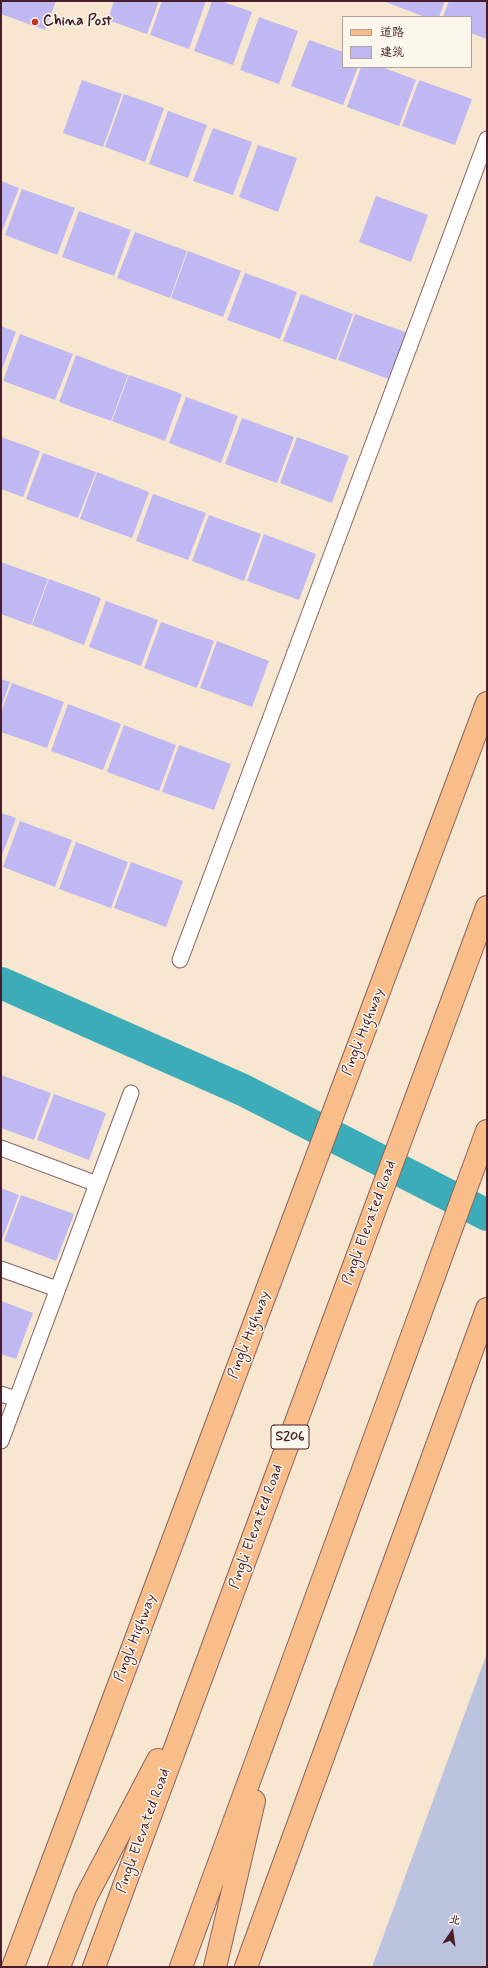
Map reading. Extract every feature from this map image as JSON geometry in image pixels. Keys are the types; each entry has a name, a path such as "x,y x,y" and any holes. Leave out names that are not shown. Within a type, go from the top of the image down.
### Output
{"main road":[{"name":"Pingli Highway","path":"13,1967 487,703"},
{"name":"Pingli Elevated Road","path":"94,1967 487,907"},
{"path":"181,1967 487,1131"},
{"path":"246,1967 487,1309"},
{"path":"59,1967 86,1897 200,1681"},
{"path":"216,1967 277,1706"}],"lane":[{"path":"180,960 487,139"},
{"path":"1,1440 131,1093"},
{"path":"1,1148 97,1184"},
{"path":"1,1268 57,1289"},
{"path":"1,1394 16,1399"}],"shaded area":[{"path":"487,1653 487,1967 372,1967"}],"building":[{"name":"China Post","path":"1,1 56,1 45,30 1,14"},
{"path":"114,1 159,1 147,34 108,20"},
{"path":"162,1 206,1 189,49 150,35"},
{"path":"212,1 221,1 252,12 233,65 194,51"},
{"path":"383,1 445,1 439,16 422,16"},
{"path":"449,1 487,1 487,39 472,33 472,16 443,16"},
{"path":"259,17 298,31 279,84 240,70"},
{"path":"309,40 342,52 342,68 358,68 343,105 291,86"},
{"path":"361,68 385,68 416,80 399,126 347,107"},
{"path":"82,80 122,94 103,147 63,133"},
{"path":"419,80 472,99 455,145 402,126"},
{"path":"124,94 164,108 145,162 105,147"},
{"path":"168,111 207,125 188,178 149,164"},
{"path":"213,128 252,142 233,195 193,181"},
{"path":"258,145 297,158 278,212 239,197"},
{"path":"1,181 19,188 1,234"},
{"path":"22,189 75,208 57,255 5,235"},
{"path":"376,196 428,215 411,262 359,242"},
{"path":"79,211 131,230 114,276 62,257"},
{"path":"135,232 187,251 170,298 117,278"},
{"path":"188,251 241,271 223,317 171,298"},
{"path":"245,273 297,292 280,339 227,320"},
{"path":"301,294 353,314 336,360 283,341"},
{"path":"355,314 408,333 391,380 338,360"},
{"path":"1,326 16,332 1,372"},
{"path":"20,334 73,354 55,400 3,381"},
{"path":"76,355 128,375 111,421 59,402"},
{"path":"129,375 182,394 165,441 112,421"},
{"path":"186,397 238,416 221,463 169,443"},
{"path":"242,418 294,437 277,483 225,464"},
{"path":"1,437 40,451 23,497 1,489"},
{"path":"297,437 349,456 332,503 280,483"},
{"path":"43,453 96,472 78,518 26,499"},
{"path":"97,472 149,492 132,538 80,519"},
{"path":"153,494 206,513 188,560 136,541"},
{"path":"209,515 261,534 244,581 192,561"},
{"path":"264,534 316,554 299,600 247,581"},
{"path":"1,562 48,579 31,625 1,614"},
{"path":"49,579 101,598 84,645 32,625"},
{"path":"106,601 158,620 141,666 89,647"},
{"path":"161,622 214,641 197,688 144,668"},
{"path":"217,641 269,661 252,707 200,688"},
{"path":"1,679 10,682 1,708"},
{"path":"12,683 64,702 47,748 1,732 1,712"},
{"path":"68,704 121,724 103,770 51,751"},
{"path":"124,725 176,745 159,791 107,772"},
{"path":"179,745 231,764 214,810 162,792"},
{"path":"1,813 16,818 1,858"},
{"path":"20,821 72,840 55,887 3,867"},
{"path":"76,842 128,862 111,908 59,889"},
{"path":"131,862 183,881 166,927 114,908"},
{"path":"1,1075 51,1093 34,1140 1,1128"},
{"path":"54,1094 106,1113 89,1160 37,1140"},
{"path":"1,1188 19,1195 1,1242"},
{"path":"21,1195 74,1214 56,1261 4,1241"},
{"path":"1,1301 33,1313 16,1359 1,1354"}],"waterway":[{"path":"1,983 243,1090 487,1215"}],"place":[{"name":"China Post","path":"35,22"}]}
